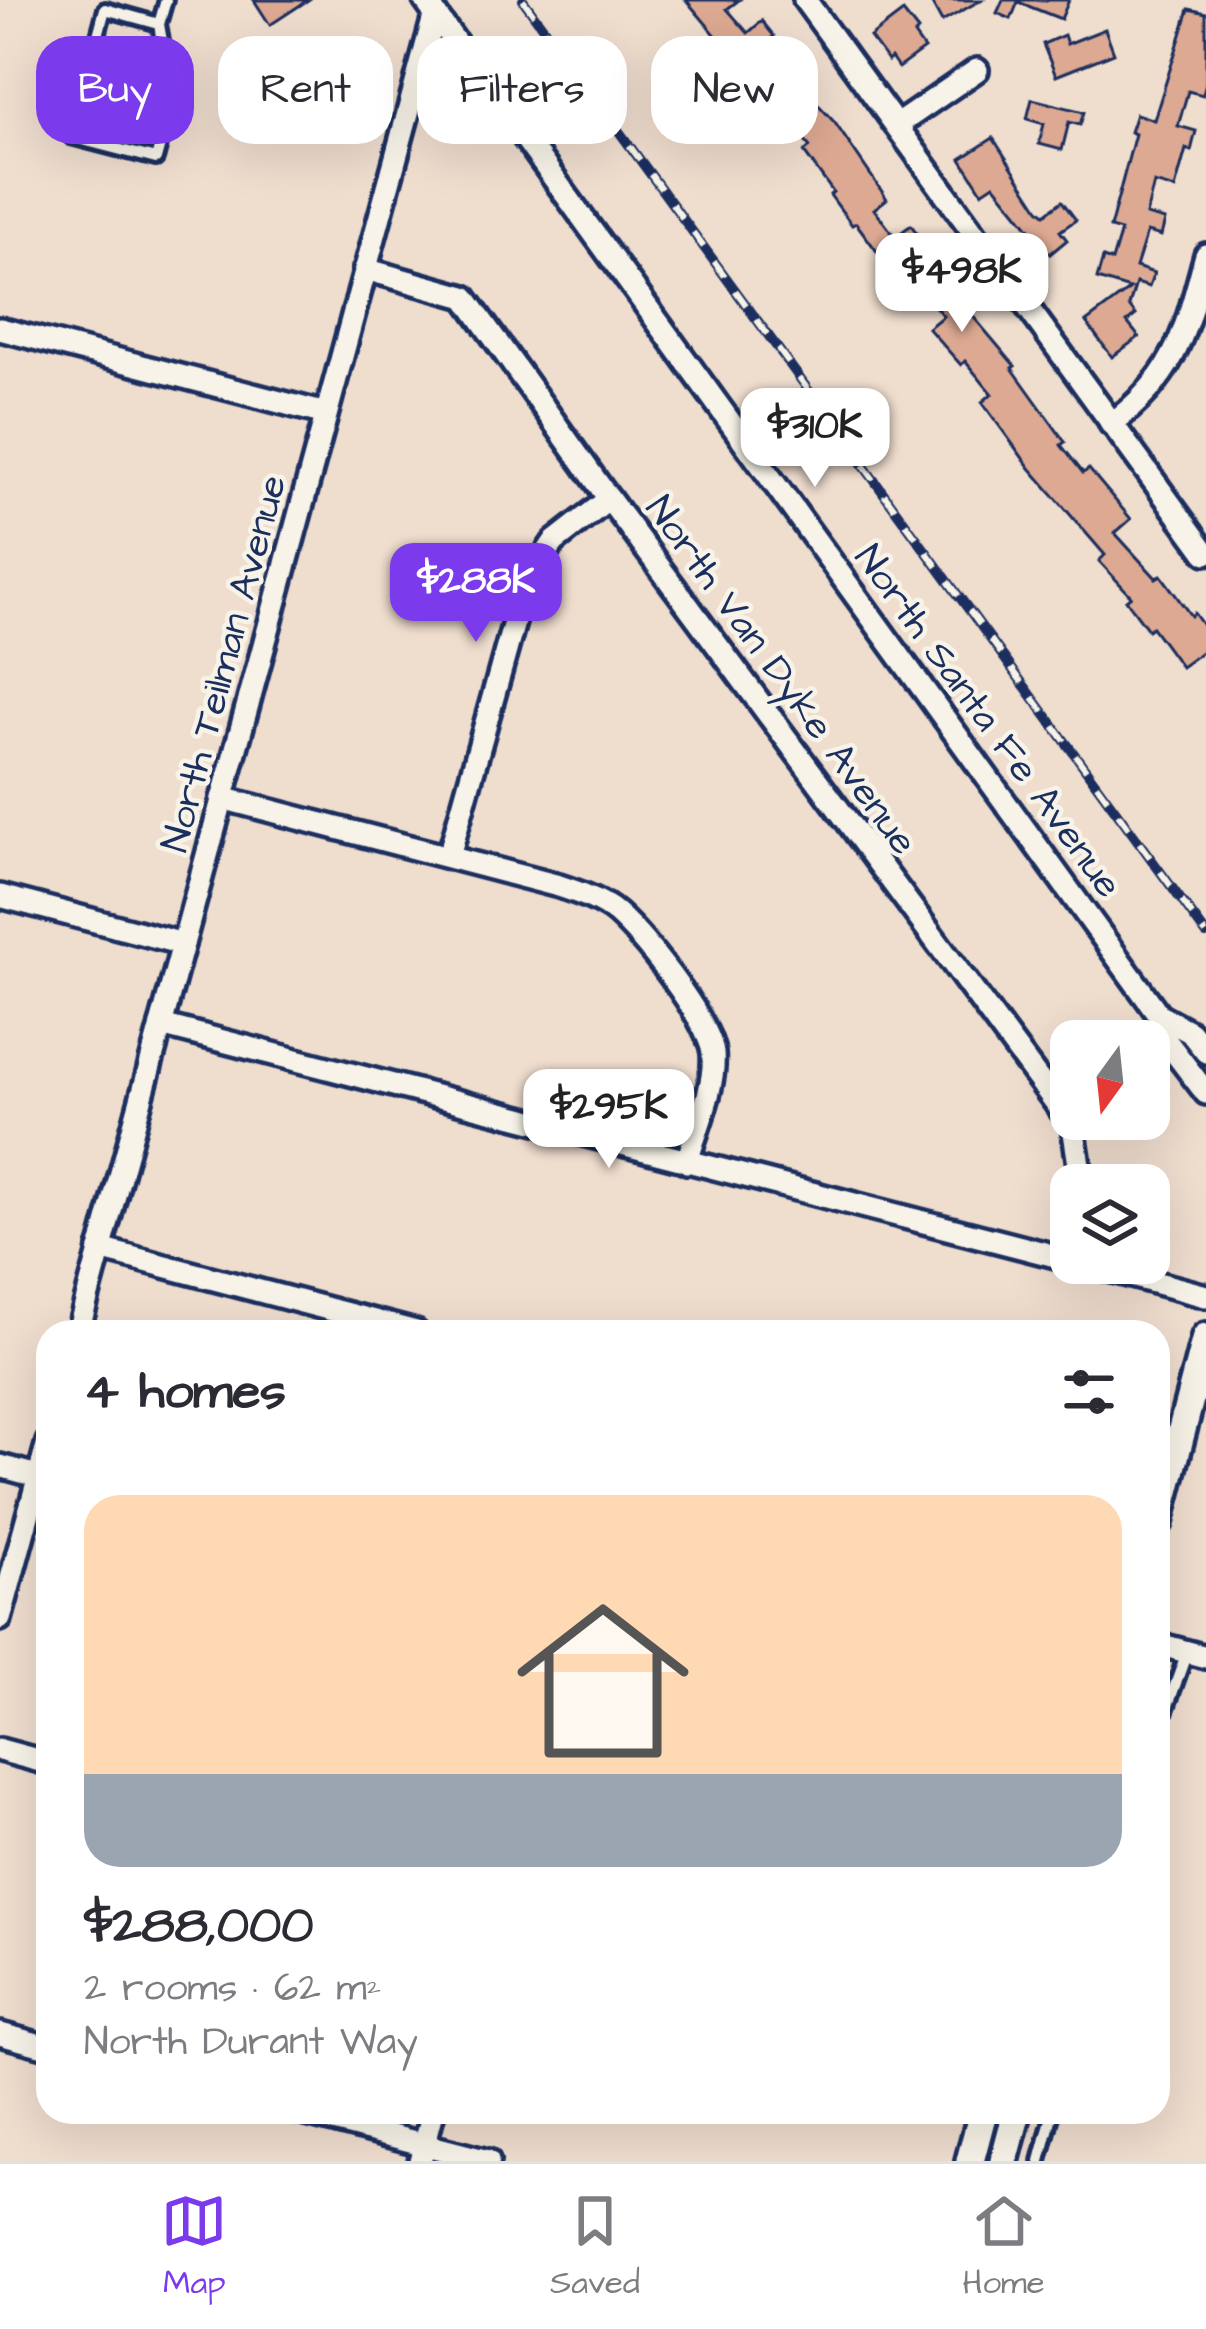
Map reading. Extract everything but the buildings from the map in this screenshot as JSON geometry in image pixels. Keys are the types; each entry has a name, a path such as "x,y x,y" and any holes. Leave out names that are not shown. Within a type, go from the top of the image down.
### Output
{"main road":[{"path":"1170,1488 1197,1412 1206,1337"},
{"path":"970,2161 980,2124"},
{"path":"1004,2161 1014,2124"}],"street":[{"path":"805,0 1206,553"},
{"name":"North Teilman Avenue","path":"81,1320 365,269 430,6"},
{"name":"North Santa Fe Avenue","path":"430,6 1159,1015 1167,1042 1206,1093"},
{"path":"897,125 977,70"},
{"path":"1111,424 1149,393 1173,358 1206,255"},
{"name":"North Van Dyke Avenue","path":"365,269 465,297 609,500 1072,1126 1079,1164"},
{"path":"0,329 326,414"},
{"path":"449,856 524,586 554,542 609,500"},
{"path":"222,798 580,893 612,910 633,928 700,1019 712,1049 711,1076 687,1162"},
{"path":"0,896 183,944"},
{"name":"North Santa Fe Avenue","path":"1159,1015 1190,1032 1206,1052"},
{"path":"161,1025 1050,1254"},
{"path":"100,1250 370,1320"},
{"path":"1162,1284 1206,1296"},
{"path":"0,1466 36,1476"},
{"path":"0,1619 36,1501"},
{"path":"0,1750 36,1760"},
{"path":"0,2034 36,2044"},
{"path":"335,2124 422,2153 488,2161"},
{"path":"422,2153 430,2124"}],"lane":[{"path":"158,24 105,9 71,137 156,159 172,101 158,24 166,0"},
{"path":"1170,1709 1197,1654"},
{"path":"1040,2161 1050,2124"}],"railway":[{"path":"523,0 1206,934"}]}
